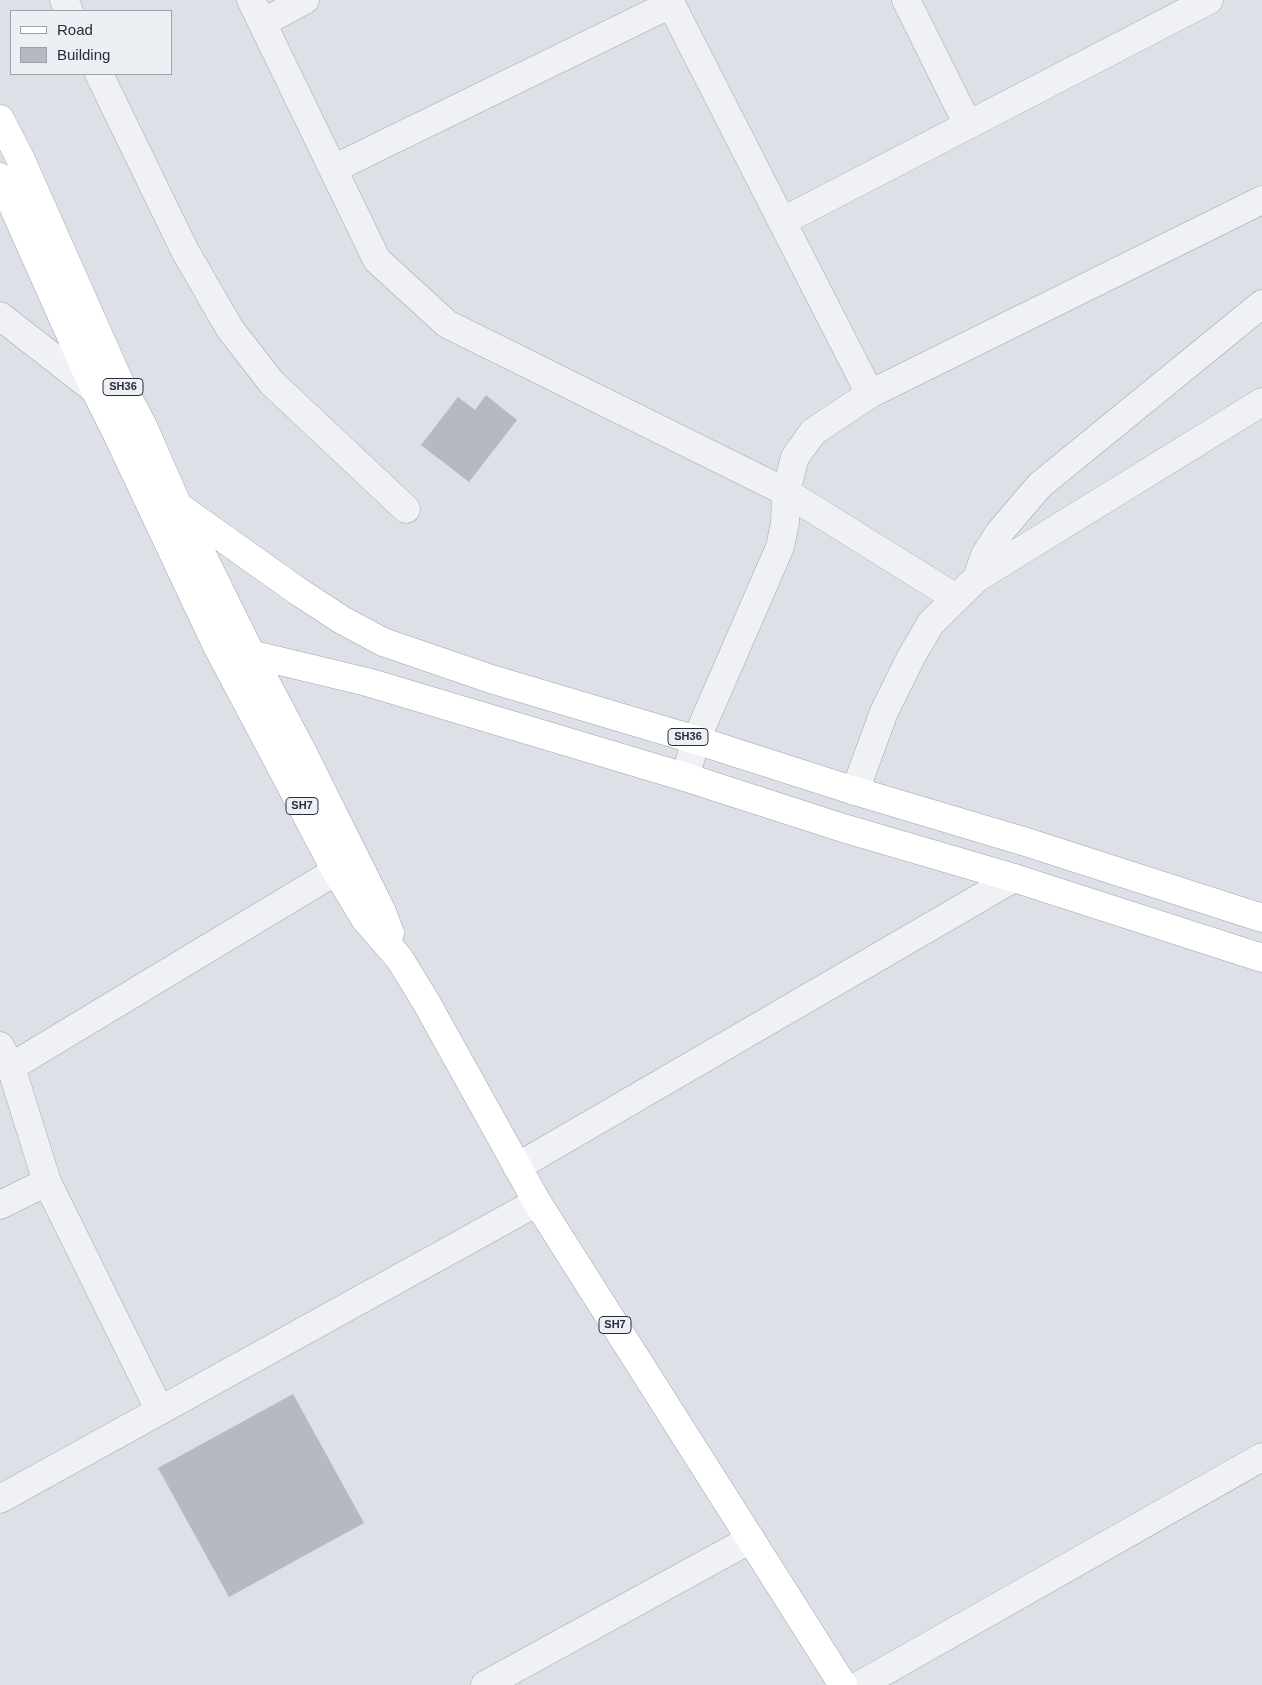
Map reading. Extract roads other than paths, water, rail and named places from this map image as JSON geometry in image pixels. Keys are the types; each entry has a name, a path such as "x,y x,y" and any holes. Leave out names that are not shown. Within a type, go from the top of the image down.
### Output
{"main road":[{"name":"SH36","path":"0,119 25,169 118,379 142,424 178,506 251,654"},
{"name":"SH36","path":"0,177 95,390 217,646"},
{"name":"SH36","path":"145,493 178,506 299,592 342,620 383,642 491,679 1026,842 1262,918"},
{"path":"217,646 367,682 685,777 843,828 1014,878 1262,958"},
{"name":"SH7","path":"217,646 336,871 365,920 399,958 426,1002 537,1202 843,1685"},
{"name":"SH7","path":"251,654 382,912 399,958"}],"street":[{"path":"305,0 256,11 377,260 448,324 786,492 956,598"},
{"path":"906,0 968,125"},
{"path":"783,221 1209,0"},
{"path":"333,169 670,2 870,394"},
{"path":"99,75 185,251 230,329 272,383 406,509"},
{"path":"685,777 696,740 780,547 785,523 786,492 795,457 813,432 870,394 1262,200"},
{"path":"977,578 985,555 999,533 1040,485 1262,304"},
{"path":"0,316 95,390"},
{"path":"854,791 884,712 911,657 931,623 956,598 977,578 1262,402"},
{"path":"160,1411 47,1182 6,1056 336,871"},
{"path":"517,1167 1014,878"},
{"path":"0,1205 47,1182"},
{"path":"0,1499 537,1202"},
{"path":"860,1685 1262,1457"},
{"path":"486,1685 751,1539"}]}
